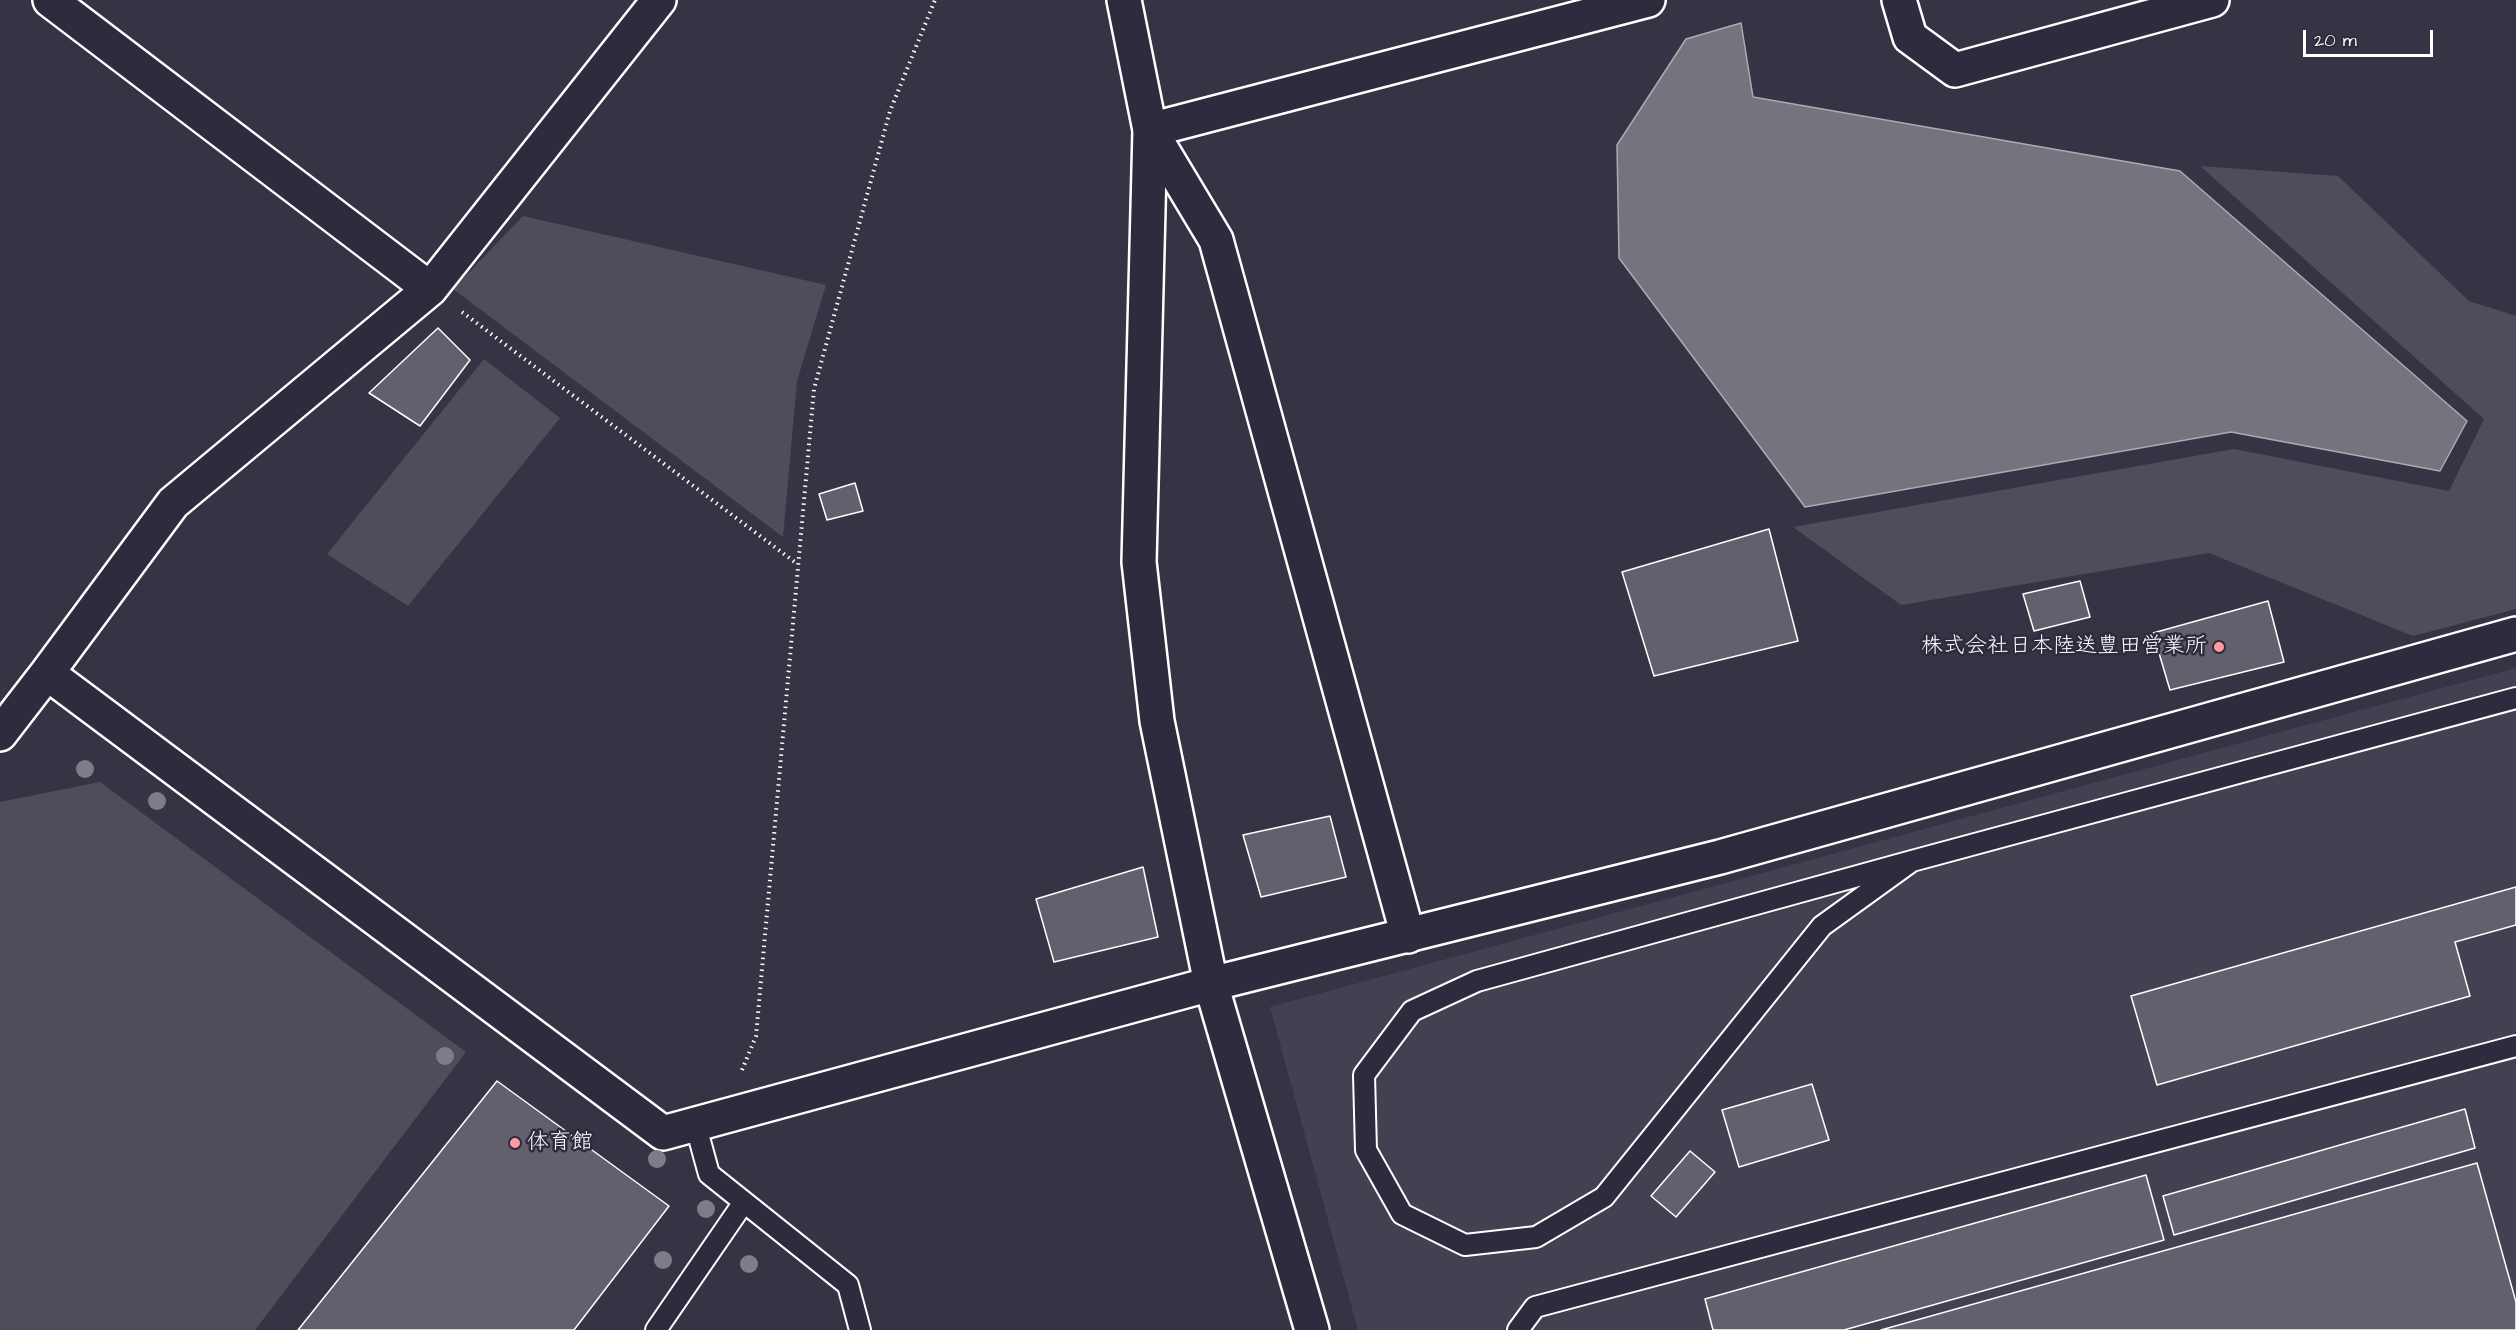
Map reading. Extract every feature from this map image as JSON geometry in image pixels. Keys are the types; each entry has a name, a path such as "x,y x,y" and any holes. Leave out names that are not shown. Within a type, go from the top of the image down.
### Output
{"street":[{"path":"50,0 430,288"},
{"path":"0,734 173,504 430,288 659,0"},
{"path":"1124,0 1150,130 1139,562 1157,721 1211,984 1312,1330"},
{"path":"1150,130 1648,0"},
{"path":"1899,0 1910,37 1955,70 2212,0"},
{"path":"1150,130 1216,240 1408,936"},
{"path":"47,673 663,1133 1211,984 1731,854 2516,634"}],"lane":[{"path":"1912,861 1822,926 1604,1197 1536,1237 1465,1245 1402,1214 1366,1150 1364,1075 1412,1011 1477,981 1912,861 2516,698"},
{"path":"1518,1330 1535,1307 2516,1046"},
{"path":"709,1119 709,1174 848,1285 860,1330"},
{"path":"656,1330 744,1202"}],"path":[{"path":"709,1119 756,1036 814,389 890,111 935,0"},
{"path":"430,288 797,564"}],"shaded area":[{"path":"1741,23 1753,97 2180,171 2467,421 2440,471 2231,432 1805,507 1619,258 1617,145 1686,39"},
{"path":"2200,166 2338,176 2469,301 2516,316 2516,609 2413,636 2209,553 1901,605 1793,527 2234,449 2449,491 2484,419"},
{"path":"523,216 826,285 797,381 783,537 453,289"},
{"path":"484,359 560,418 408,606 327,554"},
{"path":"2516,668 2516,1330 1358,1330 1270,1007"},
{"path":"100,782 466,1052 255,1330 0,1330 0,802"}],"building":[{"path":"438,328 470,360 420,426 369,393"},
{"path":"855,483 863,511 827,520 819,494"},
{"path":"1769,529 1798,641 1654,676 1622,572"},
{"path":"2080,581 2090,617 2034,631 2023,594"},
{"name":"株式会社日本陸送豊田営業所","path":"2268,601 2284,662 2170,690 2153,633"},
{"path":"1330,816 1346,877 1261,897 1243,835"},
{"path":"1143,867 1158,937 1054,962 1036,899"},
{"path":"2516,887 2516,925 2455,942 2470,996 2157,1085 2131,996"},
{"name":"体育館","path":"497,1081 669,1206 574,1330 298,1330"},
{"path":"1812,1084 1829,1140 1739,1167 1722,1110"},
{"path":"2465,1109 2475,1148 2174,1235 2163,1196"},
{"path":"1690,1151 1715,1172 1676,1217 1651,1196"},
{"path":"2477,1163 2516,1302 2516,1330 1881,1330"},
{"path":"2146,1175 2164,1240 1844,1330 1713,1330 1705,1299"}],"place":[{"name":"株式会社日本陸送豊田営業所","path":"2219,647"},
{"name":"体育館","path":"515,1143"}]}
